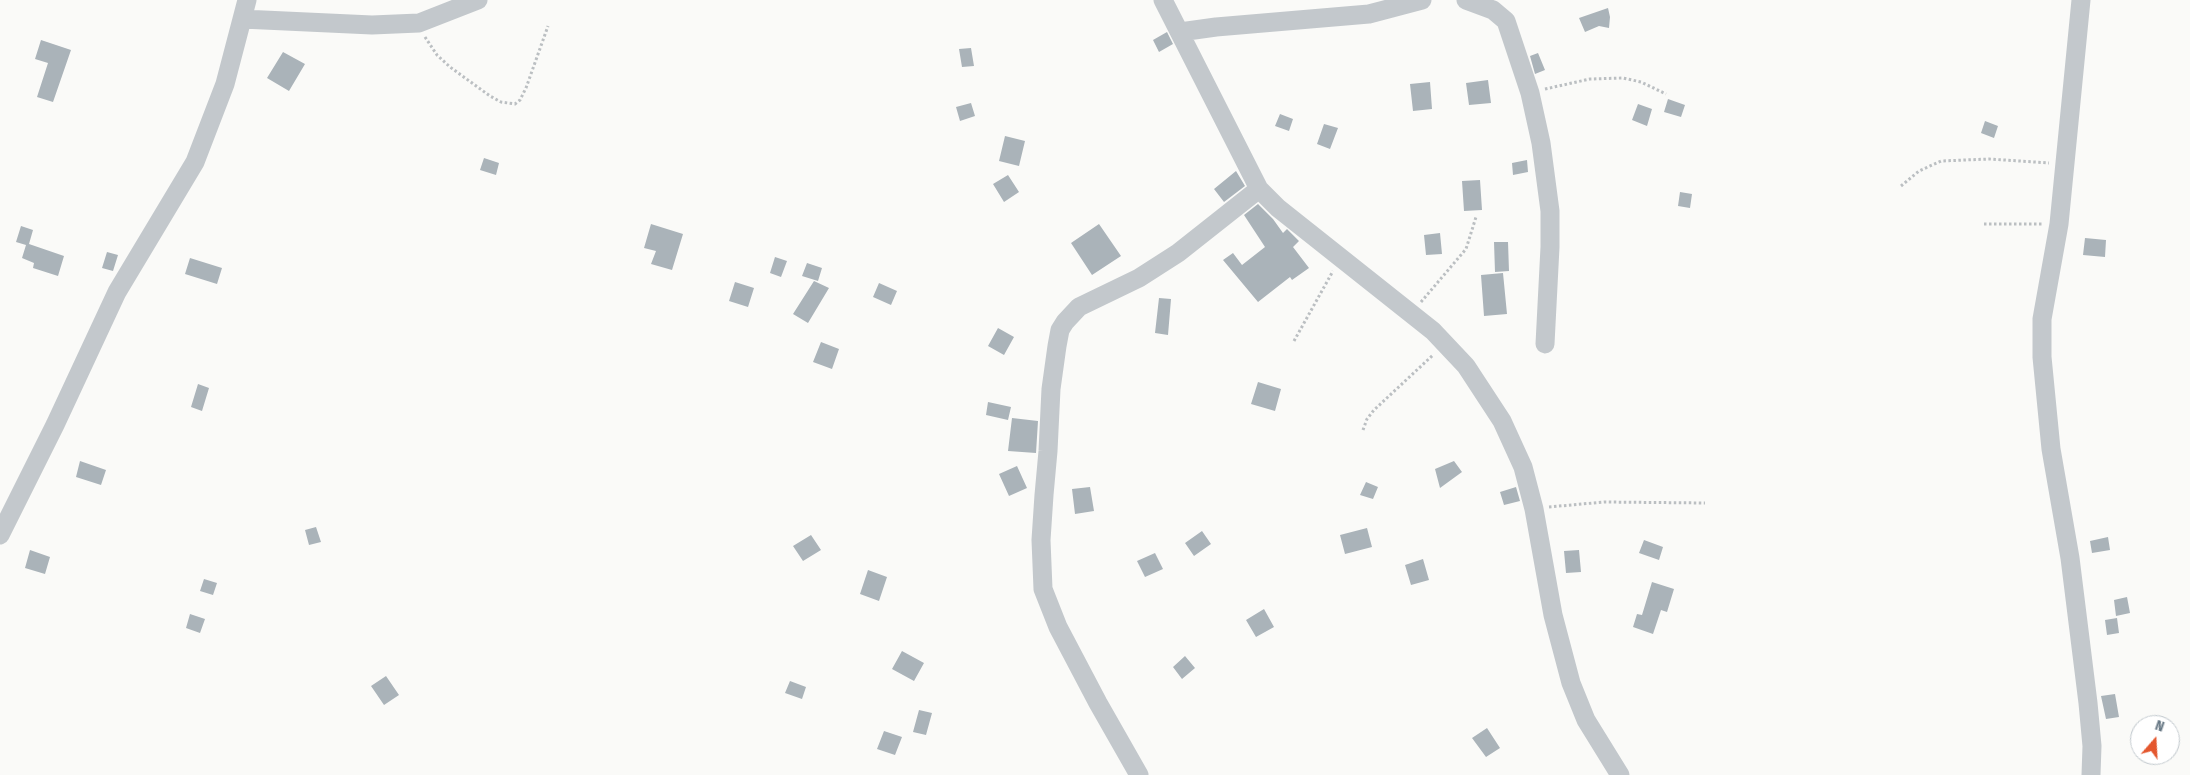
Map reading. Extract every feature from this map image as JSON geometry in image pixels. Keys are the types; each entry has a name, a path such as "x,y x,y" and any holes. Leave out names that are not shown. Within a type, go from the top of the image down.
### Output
{"street":[{"path":"0,535 55,425 117,292 147,240 188,176 225,84 247,0"},
{"path":"242,19 372,25 419,23 478,0"},
{"path":"1163,0 1259,190 1278,208 1433,331 1466,366 1502,421 1523,467 1534,509 1553,615 1570,683 1586,720 1620,775"},
{"path":"1180,32 1216,27 1369,14 1422,0"},
{"path":"1466,0 1494,10 1506,21 1530,93 1541,143 1550,211 1545,344"},
{"path":"2081,0 2059,224 2042,319 2042,357 2051,449 2070,558 2088,703 2092,746 2091,775"},
{"path":"1139,775 1058,627 1043,589 1041,540 1044,494 1051,389 1060,330 1064,322 1079,307 1139,278 1178,253 1259,190"}],"path":[{"path":"419,23 426,40 437,55 450,67 490,96 508,104 515,104 520,100 548,26"},
{"path":"1530,93 1590,79 1610,77 1633,79 1666,94"},
{"path":"1901,186 1919,171 1941,161 1989,159 2064,163"},
{"path":"1410,314 1462,254 1468,243 1476,217"},
{"path":"1984,224 2059,224"},
{"path":"1294,342 1341,257"},
{"path":"1363,430 1367,419 1374,410 1445,344"},
{"path":"1534,509 1604,502 1705,504"}],"building":[{"path":"1608,8 1610,17 1609,28 1599,26 1585,32 1579,18"},
{"path":"1167,32 1173,44 1159,52 1153,40"},
{"path":"41,40 71,50 53,102 37,97 48,63 35,59"},
{"path":"971,48 974,66 962,67 959,49"},
{"path":"283,52 305,64 289,91 267,78"},
{"path":"1538,53 1545,70 1535,74 1530,56"},
{"path":"1488,80 1491,103 1469,105 1466,83"},
{"path":"1430,82 1432,109 1413,111 1410,84"},
{"path":"1668,99 1685,105 1681,117 1664,112"},
{"path":"971,103 975,116 960,121 956,107"},
{"path":"1638,104 1652,109 1647,126 1632,120"},
{"path":"1280,114 1293,119 1289,131 1275,126"},
{"path":"1985,121 1998,126 1994,138 1981,133"},
{"path":"1324,124 1338,128 1330,149 1317,144"},
{"path":"1005,136 1025,141 1019,166 999,161"},
{"path":"484,158 499,163 496,175 480,170"},
{"path":"1527,160 1528,172 1513,175 1512,163"},
{"path":"1236,171 1245,186 1224,202 1214,189"},
{"path":"1008,175 1019,192 1004,202 993,184"},
{"path":"1480,180 1482,210 1464,211 1462,181"},
{"path":"1680,192 1692,194 1690,208 1678,206"},
{"path":"1258,204 1273,219 1283,233 1287,229 1299,241 1293,247 1309,268 1292,280 1290,277 1258,302 1223,260 1233,253 1242,265 1265,247 1244,215"},
{"path":"651,224 683,234 672,270 651,264 656,251 644,248"},
{"path":"1099,224 1121,256 1092,275 1071,243"},
{"path":"21,226 33,230 29,244 64,256 58,276 33,268 34,263 22,258 26,245 16,242"},
{"path":"1440,233 1442,254 1426,255 1424,235"},
{"path":"2085,238 2106,240 2105,257 2083,255"},
{"path":"1494,242 1508,242 1509,271 1495,272"},
{"path":"107,252 118,255 113,271 102,268"},
{"path":"775,257 787,261 781,277 770,273"},
{"path":"190,258 222,268 217,284 185,274"},
{"path":"807,263 822,268 818,281 802,276"},
{"path":"1503,273 1507,314 1484,316 1481,275"},
{"path":"814,281 829,288 808,323 793,314"},
{"path":"735,282 754,288 748,307 729,301"},
{"path":"879,283 897,291 891,305 873,297"},
{"path":"1159,298 1171,299 1168,335 1155,333"},
{"path":"998,328 1014,337 1004,355 988,346"},
{"path":"821,342 839,349 832,369 813,362"},
{"path":"1258,382 1281,389 1275,411 1251,404"},
{"path":"198,384 209,388 202,411 191,407"},
{"path":"988,402 1011,407 1008,420 986,415"},
{"path":"1012,418 1038,421 1036,453 1008,451"},
{"path":"80,461 106,470 101,485 76,477"},
{"path":"1454,461 1462,472 1440,488 1435,469"},
{"path":"1017,466 1027,488 1009,496 999,474"},
{"path":"1366,482 1378,487 1373,499 1360,495"},
{"path":"1090,487 1094,511 1075,514 1072,489"},
{"path":"1516,487 1520,501 1504,505 1500,492"},
{"path":"316,527 321,542 309,545 305,530"},
{"path":"1367,528 1372,547 1345,554 1340,535"},
{"path":"1202,531 1211,544 1194,556 1185,543"},
{"path":"811,535 821,550 803,561 793,546"},
{"path":"2108,537 2110,550 2092,553 2090,541"},
{"path":"1644,540 1663,547 1659,560 1639,553"},
{"path":"30,550 50,557 45,574 25,568"},
{"path":"1579,550 1581,572 1566,573 1564,551"},
{"path":"1155,553 1163,569 1145,577 1137,561"},
{"path":"1423,559 1429,580 1411,585 1405,565"},
{"path":"868,570 887,577 879,601 860,594"},
{"path":"204,579 217,583 213,595 200,591"},
{"path":"1652,582 1674,589 1667,612 1661,610 1653,634 1633,627 1637,614 1642,615"},
{"path":"2127,597 2130,613 2116,616 2114,600"},
{"path":"1264,609 1274,627 1256,637 1246,620"},
{"path":"190,614 205,619 200,633 186,628"},
{"path":"2117,618 2119,633 2107,635 2105,620"},
{"path":"902,651 924,663 914,681 892,669"},
{"path":"1185,656 1195,668 1182,679 1173,667"},
{"path":"386,676 399,695 384,705 371,686"},
{"path":"790,681 806,687 802,699 785,693"},
{"path":"2115,694 2119,717 2106,719 2101,696"},
{"path":"919,710 932,713 926,735 913,732"},
{"path":"1487,728 1500,748 1486,757 1472,738"},
{"path":"884,731 902,737 895,755 877,749"}]}
